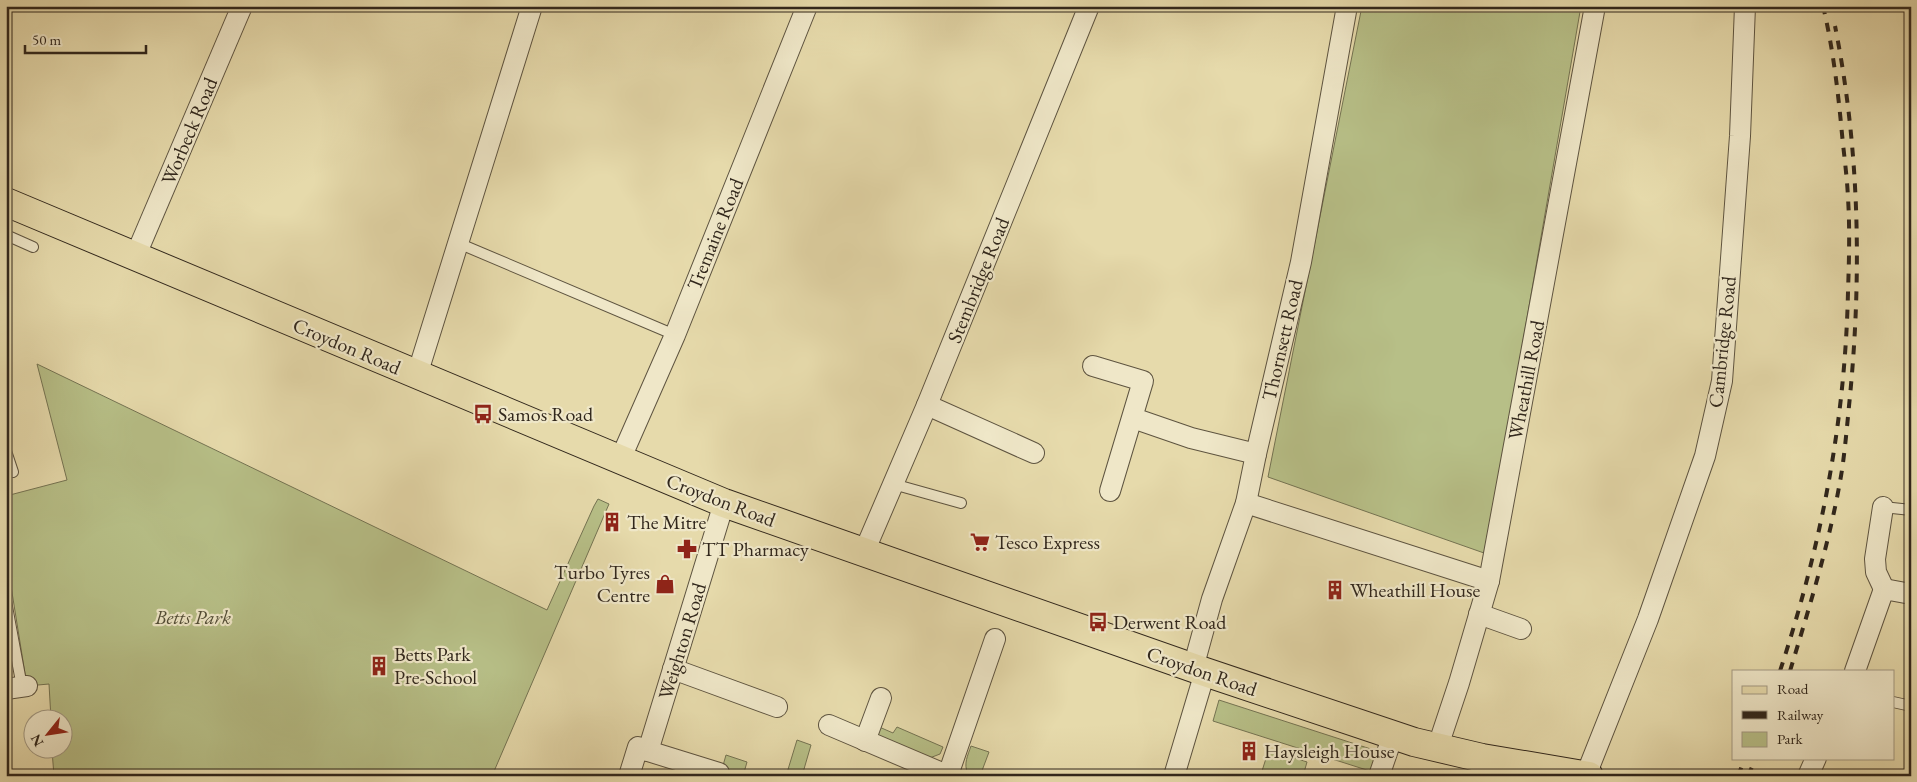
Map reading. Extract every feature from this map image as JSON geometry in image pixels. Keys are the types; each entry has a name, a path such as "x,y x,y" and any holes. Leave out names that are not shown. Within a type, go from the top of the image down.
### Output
{"main road":[{"name":"Croydon Road","path":"7,204 724,502 1199,670 1393,735 1437,749 1576,774"}],"street":[{"name":"Worbeck Road","path":"135,257 242,6"},
{"path":"417,376 532,6"},
{"name":"Tremaine Road","path":"620,460 675,335 807,6"},
{"name":"Stembridge Road","path":"864,552 927,405 1089,6"},
{"name":"Thornsett Road","path":"1199,670 1212,599 1246,503 1300,262 1347,6"},
{"name":"Wheathill Road","path":"1437,749 1489,580 1595,6"},
{"name":"Cambridge Road","path":"1576,774 1648,619 1705,456 1722,381 1740,136 1745,6"},
{"path":"1093,366 1143,381 1110,491"},
{"path":"927,405 1034,453"},
{"path":"1133,418 1191,438 1256,454"},
{"name":"Weighton Road","path":"648,751 724,502"},
{"path":"1246,503 1489,580"},
{"path":"1855,670 1884,589 1876,572 1875,559 1883,507"},
{"path":"1884,589 1911,594"},
{"path":"1479,614 1521,629"},
{"path":"829,725 948,775 995,639"},
{"path":"674,669 776,707"},
{"path":"1174,776 1199,670"},
{"path":"866,741 881,698"},
{"path":"1379,776 1393,735"},
{"path":"629,776 638,747 719,773"},
{"path":"1808,776 1815,760"}],"lane":[{"path":"6,235 33,247"},
{"path":"458,243 675,335"},
{"path":"6,451 13,472"},
{"path":"893,484 961,503"},
{"path":"1883,507 1911,510"},
{"path":"6,601 18,687"},
{"path":"1894,702 1911,706"}],"green space":[{"path":"1362,6 1581,6 1513,399 1484,553 1268,477"},
{"name":"Betts Park","path":"37,364 547,610 598,499 609,504 492,776 54,776 53,760 72,760 72,710 50,710 49,684 27,686 6,555 6,496 67,480"},
{"path":"1219,700 1380,752 1373,772 1213,721"},
{"path":"877,726 893,733 897,727 943,747 940,754 927,759 875,740"},
{"path":"797,740 811,745 802,776 786,776"},
{"path":"971,746 989,752 980,776 968,774 966,760"},
{"path":"1269,749 1307,762 1303,776 1277,776 1262,771"},
{"path":"726,755 747,762 743,776 720,776"}],"railway":[{"path":"1780,670 1808,578 1819,531 1836,437 1846,341 1849,245 1848,190 1835,70 1823,6"},
{"path":"1790,670 1832,521 1842,470 1853,358 1857,263 1854,168 1850,120 1835,26"},
{"path":"1738,776 1744,760"},
{"path":"1748,776 1755,760"}],"place":[{"name":"Samos Road","path":"483,414"},
{"name":"The Mitre","path":"612,522"},
{"name":"Tesco Express","path":"980,542"},
{"name":"TT Pharmacy","path":"687,549"},
{"name":"Turbo Tyres Centre","path":"665,584"},
{"name":"Wheathill House","path":"1335,590"},
{"name":"Derwent Road","path":"1098,622"},
{"name":"Betts Park Pre-School","path":"379,666"},
{"name":"Haysleigh House","path":"1249,751"}]}
